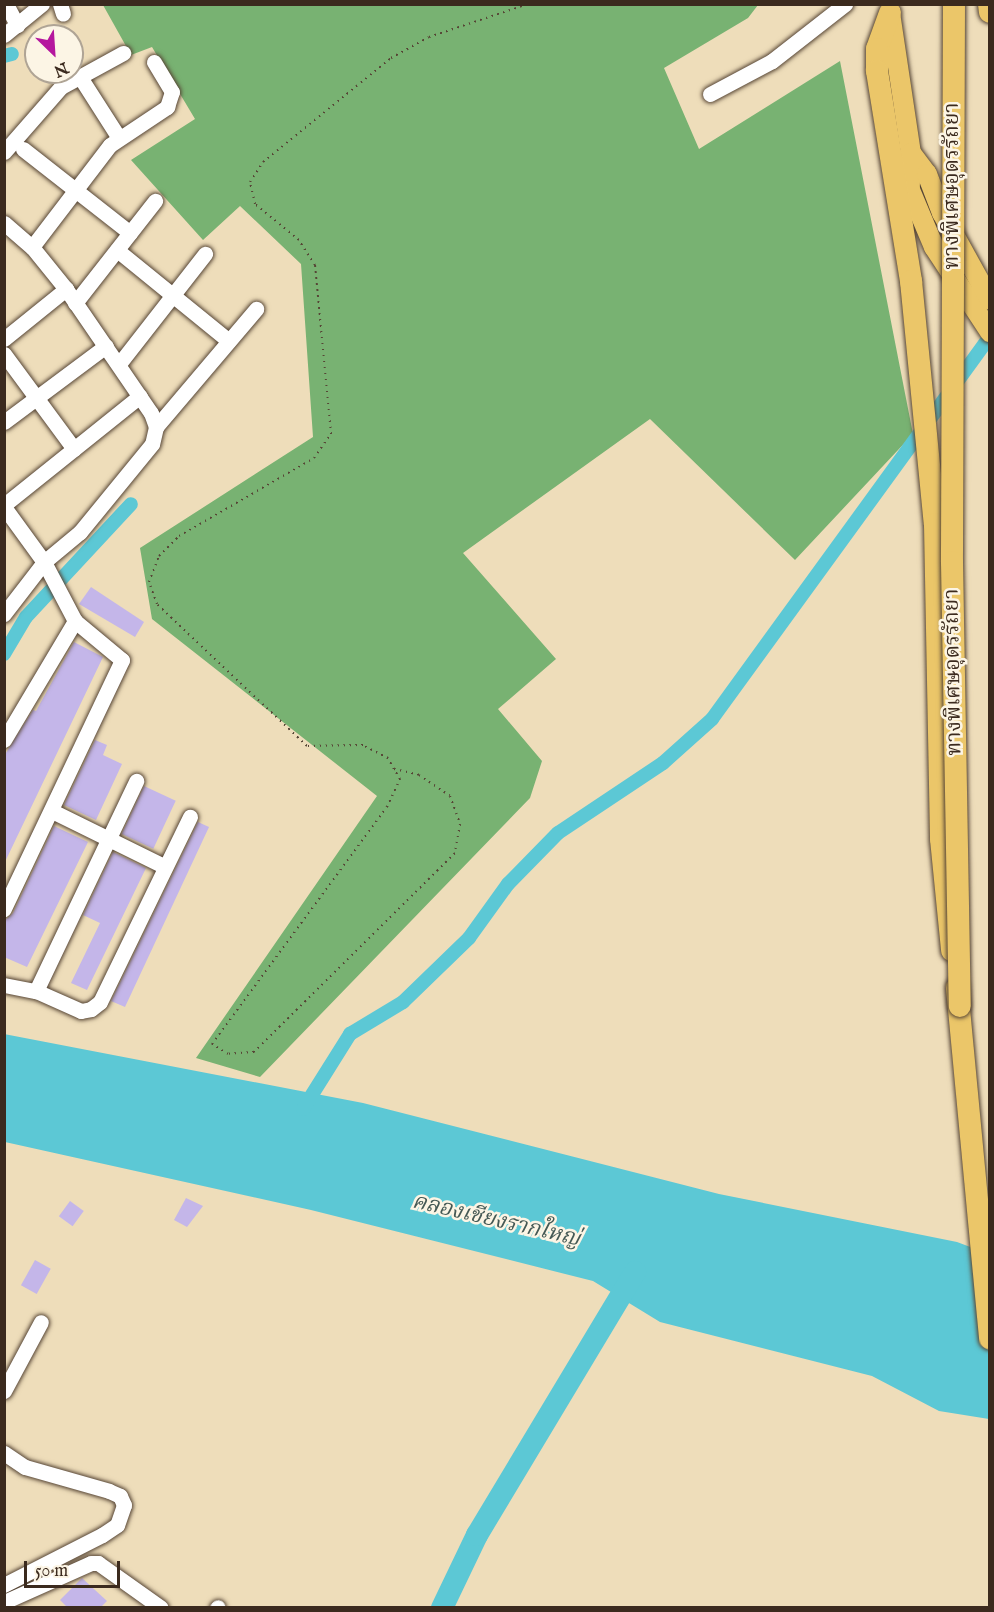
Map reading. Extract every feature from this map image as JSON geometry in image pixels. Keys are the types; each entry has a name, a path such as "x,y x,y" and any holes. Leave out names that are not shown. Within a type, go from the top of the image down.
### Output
{"highway":[{"name":"ทางพิเศษอุดรรัถยา","path":"954,4 952,562 960,1006 990,1338"},
{"path":"989,4 990,12"},
{"path":"889,9 877,49 877,71 911,281 935,524 941,839 946,915 960,1006"}],"main road":[{"path":"889,9 911,153 910,190 918,216 990,332"},
{"path":"911,153 927,174 942,213 990,300"}],"street":[{"path":"6,4 17,25"},
{"path":"4,35 42,4"},
{"path":"710,94 772,61 845,4"},
{"path":"84,75 123,53"},
{"path":"32,247 119,138 171,100 172,92 154,62"},
{"path":"84,83 119,138"},
{"path":"4,152 54,94 69,84"},
{"path":"22,149 130,233"},
{"path":"75,303 155,201"},
{"path":"4,223 32,247 66,289 140,396 156,428"},
{"path":"117,250 229,341"},
{"path":"119,364 205,254"},
{"path":"4,339 66,289"},
{"path":"4,614 10,594 80,532 152,444 156,428 256,309"},
{"path":"4,422 106,346"},
{"path":"4,354 74,449"},
{"path":"4,909 122,660 75,621 44,562 4,506 140,396"},
{"path":"4,740 75,621"},
{"path":"36,991 110,840 136,781"},
{"path":"52,811 164,866"},
{"path":"4,985 36,991 81,1011 91,1009 100,1002 164,866 190,817"},
{"path":"4,1391 41,1322"},
{"path":"4,1453 25,1467 109,1491 120,1496 124,1505 123,1514 110,1530 4,1585"},
{"path":"4,1602 91,1563 98,1563 161,1608"}],"path":[{"path":"394,769 420,775 450,796 460,824 455,853 254,1052 228,1054 212,1044 387,807 400,779 394,769 388,758 363,745 307,746 157,604 149,582 159,555 178,536 314,458 331,434 315,265 299,240 255,204 250,182 263,162 391,58 429,37 528,4"}],"green space":[{"path":"103,5 758,5 748,18 664,68 699,149 840,61 913,434 795,560 650,419 463,553 556,659 498,709 542,761 530,798 260,1077 196,1058 377,796 152,619 140,548 313,437 301,264 240,206 203,240 131,160 195,119 152,47 131,55"}],"water":[{"name":"คลองเชียงรากใหญ่","path":"4,1034 363,1103 719,1194 957,1242 989,1254 989,1419 939,1411 872,1376 660,1322 593,1281 311,1210 5,1142"}],"building":[{"path":"91,587 144,622 135,637 79,604"},
{"path":"74,642 103,657 4,864 4,756 33,710 36,711"},
{"path":"95,740 107,745 103,755 122,764 96,820 64,805"},
{"path":"144,786 176,801 153,849 122,834"},
{"path":"198,822 209,827 125,1007 111,1001"},
{"path":"54,826 88,842 27,967 4,957 4,921 13,913"},
{"path":"113,852 146,868 87,990 71,983 100,923 83,915"},
{"path":"186,1198 203,1206 187,1227 174,1220"},
{"path":"70,1201 84,1211 73,1226 59,1216"},
{"path":"35,1260 51,1269 37,1294 21,1285"},
{"path":"82,1578 107,1601 100,1608 68,1608 60,1600"}],"waterway":[{"path":"4,56 12,54"},
{"path":"303,1109 350,1034 403,1002 469,938 508,884 558,833 663,763 712,719 990,337"},
{"path":"4,654 26,617 131,504"},
{"path":"442,1608 477,1535 635,1272"}]}
